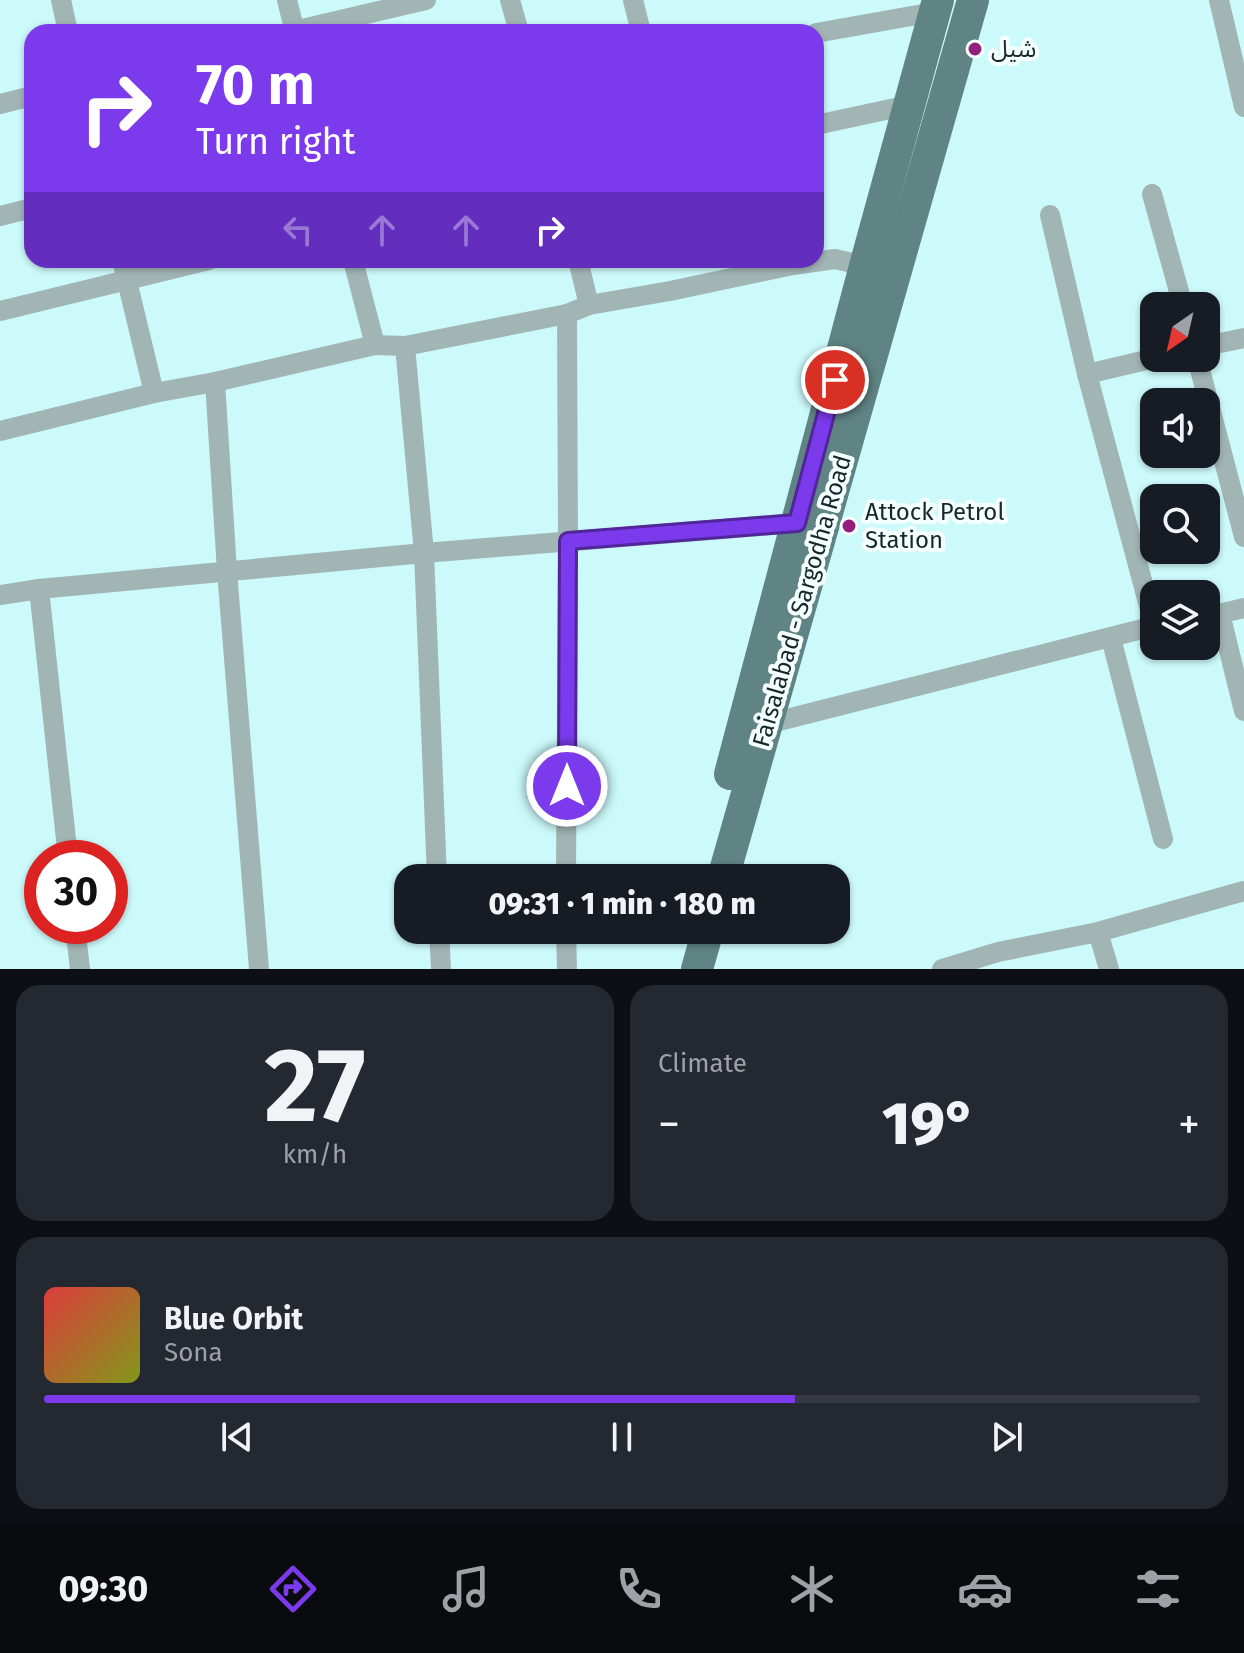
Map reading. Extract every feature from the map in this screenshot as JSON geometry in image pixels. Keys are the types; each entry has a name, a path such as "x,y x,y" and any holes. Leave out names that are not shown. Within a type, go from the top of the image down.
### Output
{"main road":[{"name":"Faisalabad - Sargodha Road","path":"727,864 973,0"},
{"name":"Faisalabad - Sargodha Road","path":"706,864 936,6"},
{"path":"678,969 684,944"},
{"path":"697,969 704,944"}],"street":[{"path":"61,0 66,24"},
{"path":"287,0 292,24"},
{"path":"326,24 426,0"},
{"path":"510,0 517,24"},
{"path":"633,0 639,24"},
{"path":"1219,0 1244,107"},
{"path":"824,31 936,6"},
{"path":"0,104 24,98"},
{"path":"824,123 909,105"},
{"path":"1152,194 1179,292"},
{"path":"0,216 24,210"},
{"path":"1050,215 1087,374 1142,580"},
{"path":"824,261 835,259 865,266"},
{"path":"355,268 375,345"},
{"path":"580,268 589,305"},
{"path":"0,431 154,393 375,345 405,346 567,314 589,305 779,268"},
{"path":"0,311 125,270 154,393"},
{"path":"566,864 567,314"},
{"path":"1220,343 1244,338"},
{"path":"405,346 424,553 436,864"},
{"path":"1087,374 1140,362"},
{"path":"1201,372 1244,537"},
{"path":"215,382 259,969"},
{"path":"0,595 424,553 797,523"},
{"path":"39,589 66,840"},
{"path":"1220,614 1244,608"},
{"path":"767,724 1140,630"},
{"path":"1220,637 1244,711"},
{"path":"1111,638 1163,839"},
{"path":"942,969 1000,960 1244,891"},
{"path":"1098,932 1109,969"},
{"path":"77,944 80,969"},
{"path":"440,944 441,969"},
{"path":"566,944 567,969"}],"place":[{"name":"شیل","path":"975,49"},
{"name":"Attock Petrol Station","path":"849,526"}],"route":[{"path":"567,786 568,541 797,523 835,380"}]}
